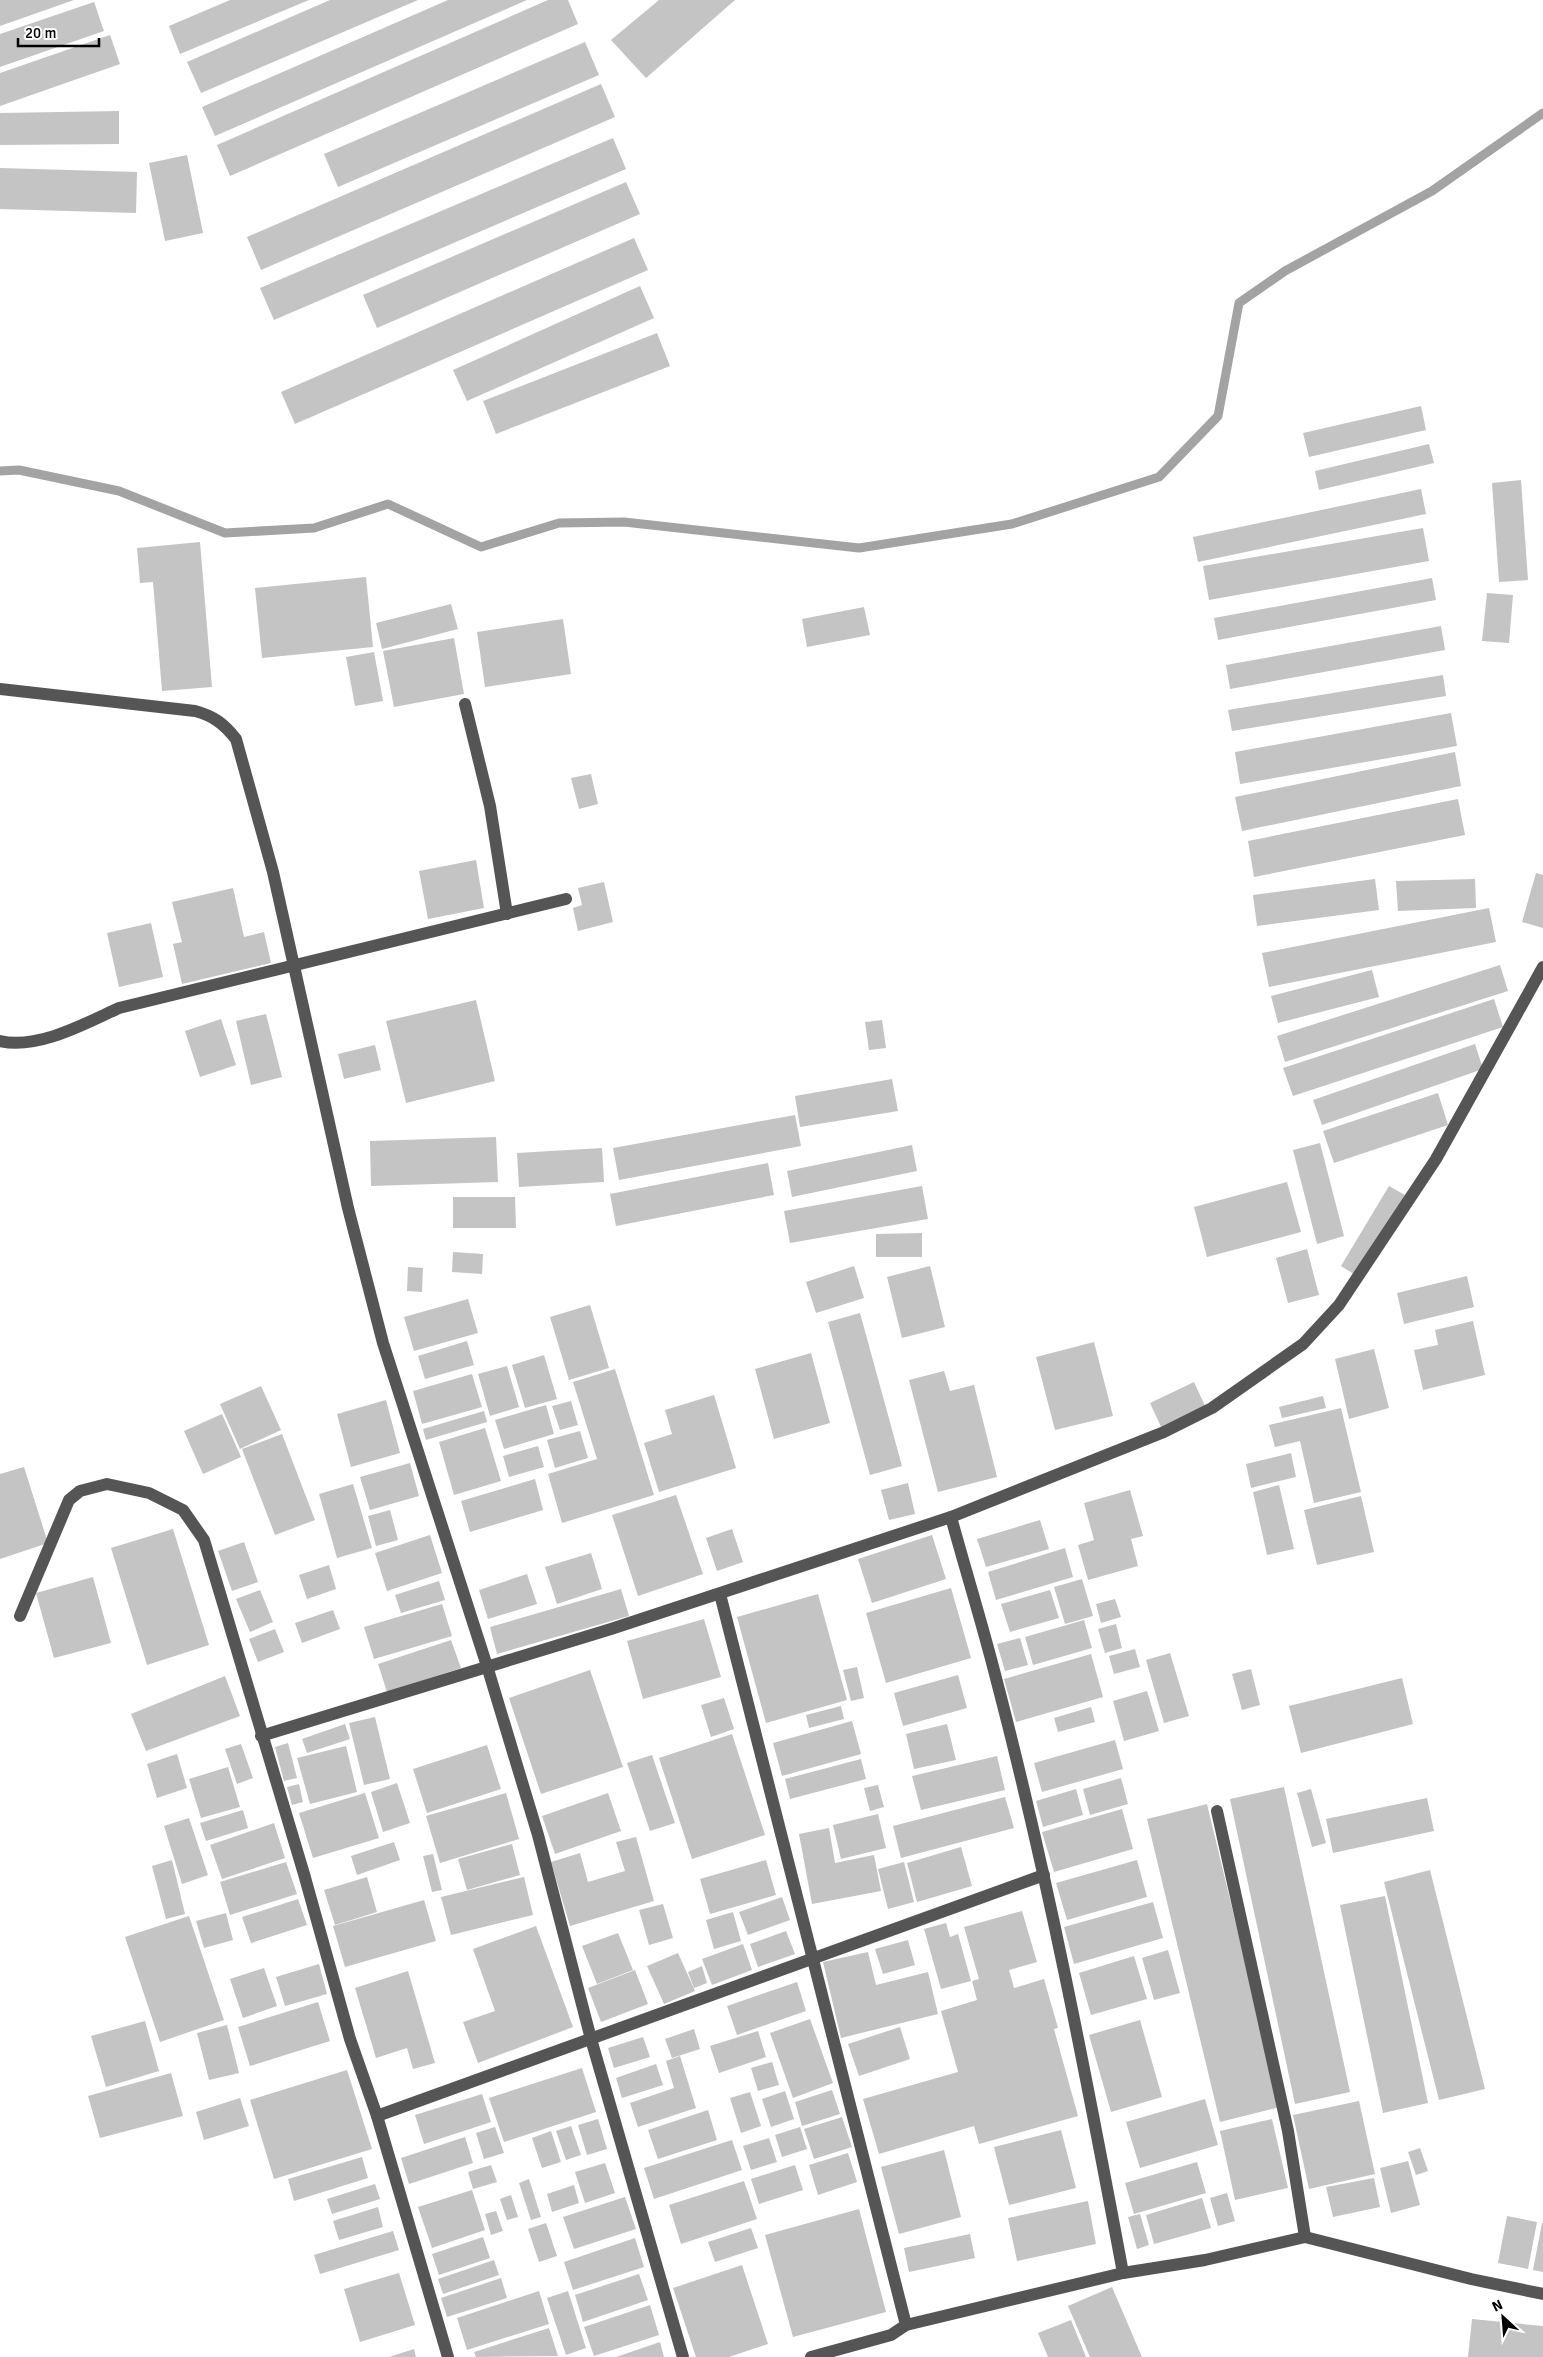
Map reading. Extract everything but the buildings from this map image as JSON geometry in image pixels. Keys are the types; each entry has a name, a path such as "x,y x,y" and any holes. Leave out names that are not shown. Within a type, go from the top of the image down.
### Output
{"street":[{"path":"0,689 195,711 211,716 226,726 236,739 273,872 292,965 348,1208 383,1342 487,1666 538,1835 591,2039 683,2357"},
{"path":"465,704 490,806 506,914"},
{"path":"0,1041 31,1041 58,1036 120,1008 566,899"},
{"path":"261,1736 720,1594 841,1551 951,1517 1164,1432 1212,1408 1303,1344 1339,1304 1436,1160 1543,967"},
{"path":"20,1616 69,1500 80,1491 107,1484 149,1493 183,1510 204,1540 261,1736 304,1874 350,2039 377,2116 448,2357"},
{"path":"951,1517 998,1682 1044,1875 1082,2052 1123,2273"},
{"path":"720,1594 906,2325"},
{"path":"1217,1811 1288,2130 1305,2237"},
{"path":"377,2116 1044,1875"},
{"path":"811,2357 891,2335 906,2325 1123,2273 1204,2260 1305,2237 1471,2279 1543,2294"}],"waterway":[{"path":"0,471 19,470 119,491 225,533 314,528 388,504 481,547 559,523 624,522 859,548 1012,524 1159,477 1218,416 1239,303 1285,271 1432,191 1543,113"}]}
